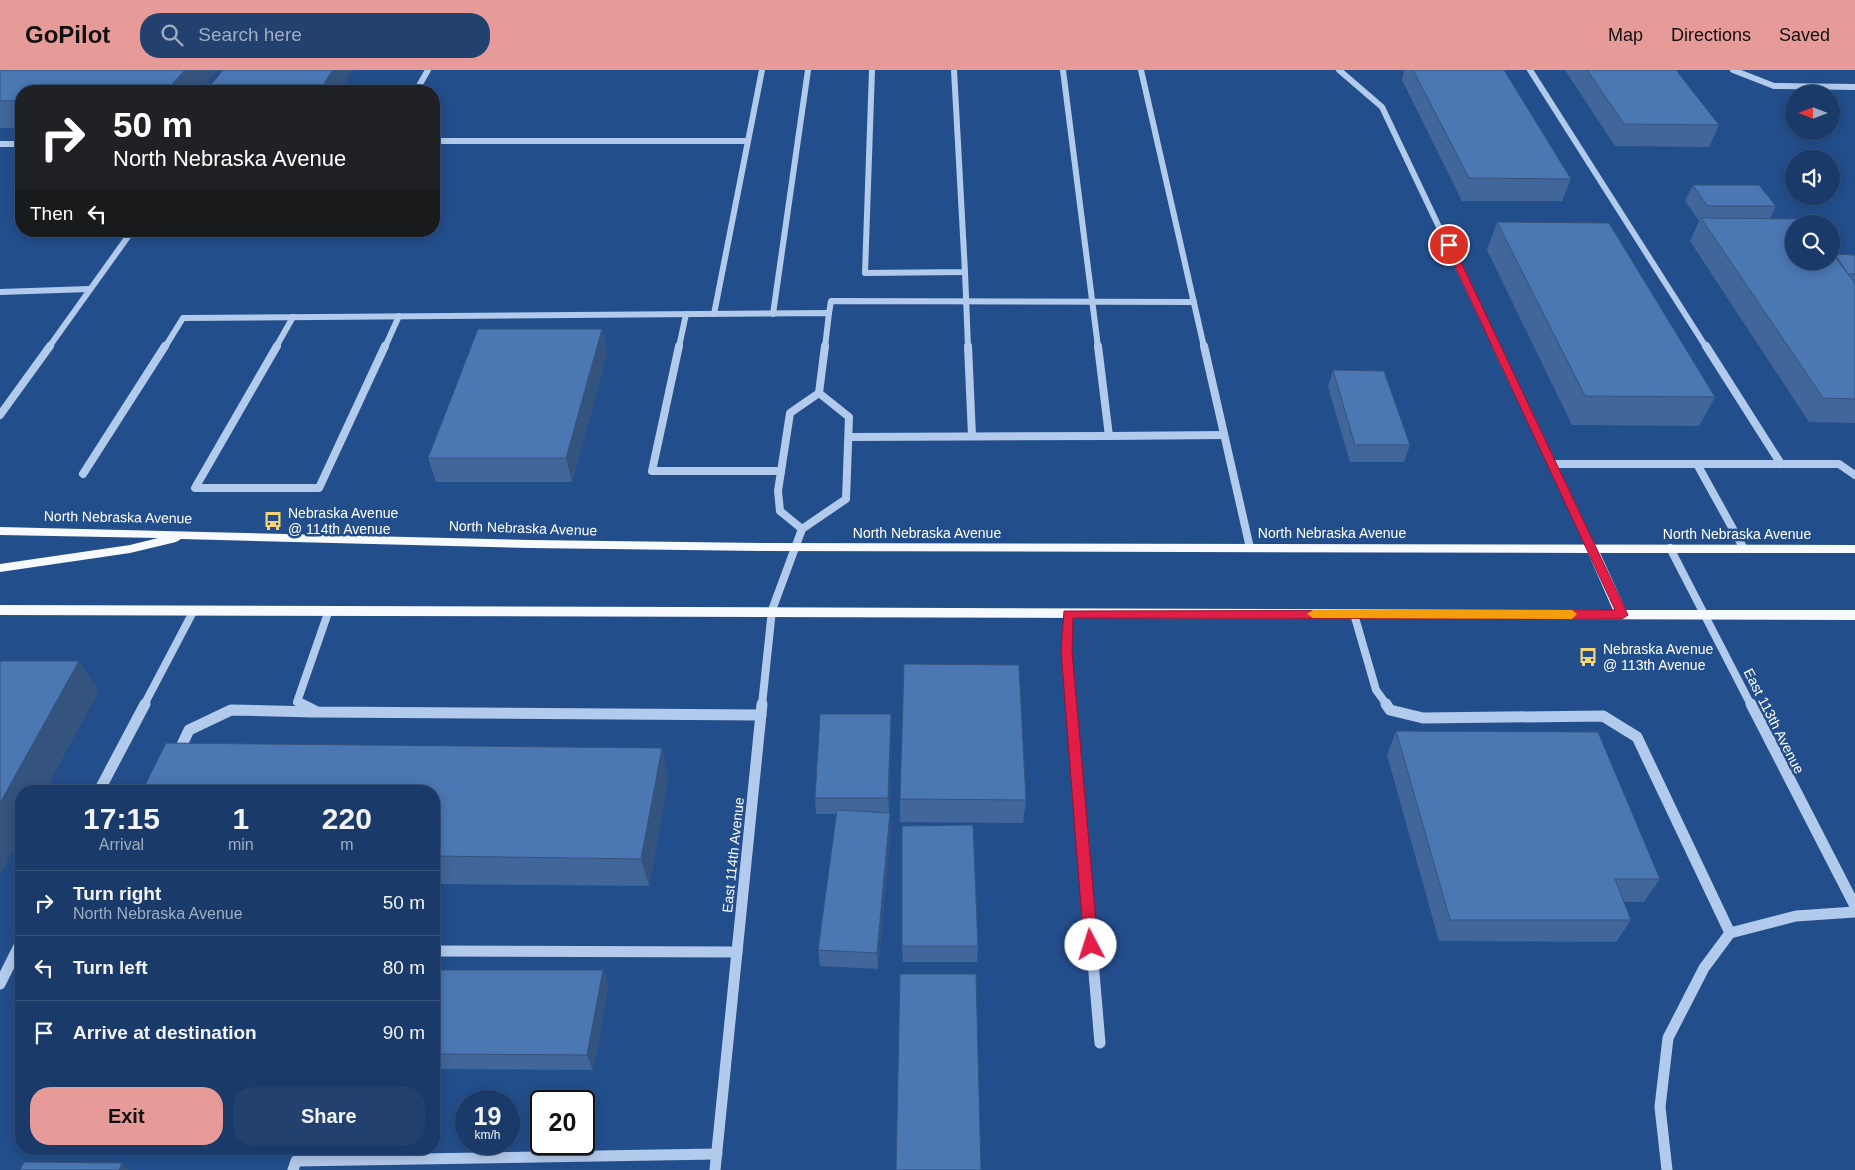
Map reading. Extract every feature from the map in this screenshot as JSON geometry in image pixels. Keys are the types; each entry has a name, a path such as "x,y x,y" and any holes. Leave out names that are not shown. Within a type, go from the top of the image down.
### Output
{"main road":[{"name":"North Nebraska Avenue","path":"0,531 796,548 1855,549"},
{"path":"0,568 130,549 196,534"},
{"path":"1592,548 1622,615"},
{"path":"0,610 772,610 1068,614 1855,615"}],"street":[{"path":"773,314 808,70"},
{"path":"1063,70 1109,436"},
{"path":"1141,70 1250,548"},
{"path":"1339,70 1382,107 1592,548"},
{"path":"1530,70 1781,464"},
{"path":"1733,70 1774,86 1855,86"},
{"path":"440,141 746,141 714,314"},
{"path":"0,144 15,144"},
{"path":"0,415 128,237"},
{"path":"964,272 972,436"},
{"path":"0,292 90,290"},
{"path":"820,394 831,301 1194,302"},
{"path":"83,474 182,318 829,313"},
{"path":"686,314 652,470 781,471"},
{"path":"293,317 195,488 318,488 399,316"},
{"path":"820,394 849,417 846,499 802,530 780,512 778,491 790,413 820,394"},
{"path":"848,437 1224,435"},
{"path":"1553,464 1838,464 1855,475"},
{"path":"1697,464 1744,549"},
{"name":"East 114th Avenue","path":"715,1170 772,610 802,530"},
{"name":"East 113th Avenue","path":"1670,548 1855,906"},
{"path":"102,785 194,610"},
{"path":"317,712 297,702 329,610"},
{"path":"1068,614 1066,651 1100,1043"},
{"path":"1354,614 1376,690 1390,710 1423,718 1603,716 1637,738 1730,933"},
{"path":"173,765 189,730 231,710 761,715"},
{"path":"0,984 15,954"},
{"path":"293,1170 296,1161 717,1154"}],"lane":[{"path":"419,85 428,70"},
{"path":"746,141 762,70"},
{"path":"872,70 865,273 964,272 954,70"},
{"path":"1667,1170 1660,1107 1668,1038 1704,968 1730,933 1796,916 1855,912"},
{"path":"440,952 737,952"}],"building":[{"path":"0,70 185,70 171,85 15,85 15,101 0,101"},
{"path":"223,70 333,70 323,85 211,85"},
{"path":"1413,70 1504,70 1571,179 1469,178"},
{"path":"1587,70 1676,70 1719,125 1624,124"},
{"path":"1693,185 1759,185 1776,206 1707,206"},
{"path":"1701,218 1785,219 1785,270 1840,270 1840,264 1855,283 1855,399 1823,398"},
{"path":"1497,222 1609,223 1715,397 1585,396"},
{"path":"1840,254 1855,255 1855,274 1848,274 1840,262"},
{"path":"478,329 602,329 566,458 428,458"},
{"path":"1333,370 1384,371 1410,445 1355,445"},
{"path":"0,661 79,661 0,803"},
{"path":"904,664 1019,665 1026,800 900,799"},
{"path":"820,714 891,714 888,798 815,798"},
{"path":"1396,731 1598,732 1660,879 1615,879 1631,920 1450,920"},
{"path":"166,743 662,748 641,859 440,856 440,785 145,785"},
{"path":"837,810 890,813 877,953 818,950"},
{"path":"973,825 978,946 902,946 902,826"},
{"path":"440,970 603,970 587,1055 440,1054"},
{"path":"900,974 976,974 981,1170 896,1170"},
{"path":"24,1162 122,1163 119,1170 20,1170"}],"slow traffic":[{"path":"1313,614 1572,614"}],"place":[{"name":"Nebraska Avenue @ 114th Avenue","path":"273,521"},
{"name":"Nebraska Avenue @ 113th Avenue","path":"1588,657"}],"route":[{"path":"1091,945 1066,651 1068,614 1622,615 1449,245"}]}
